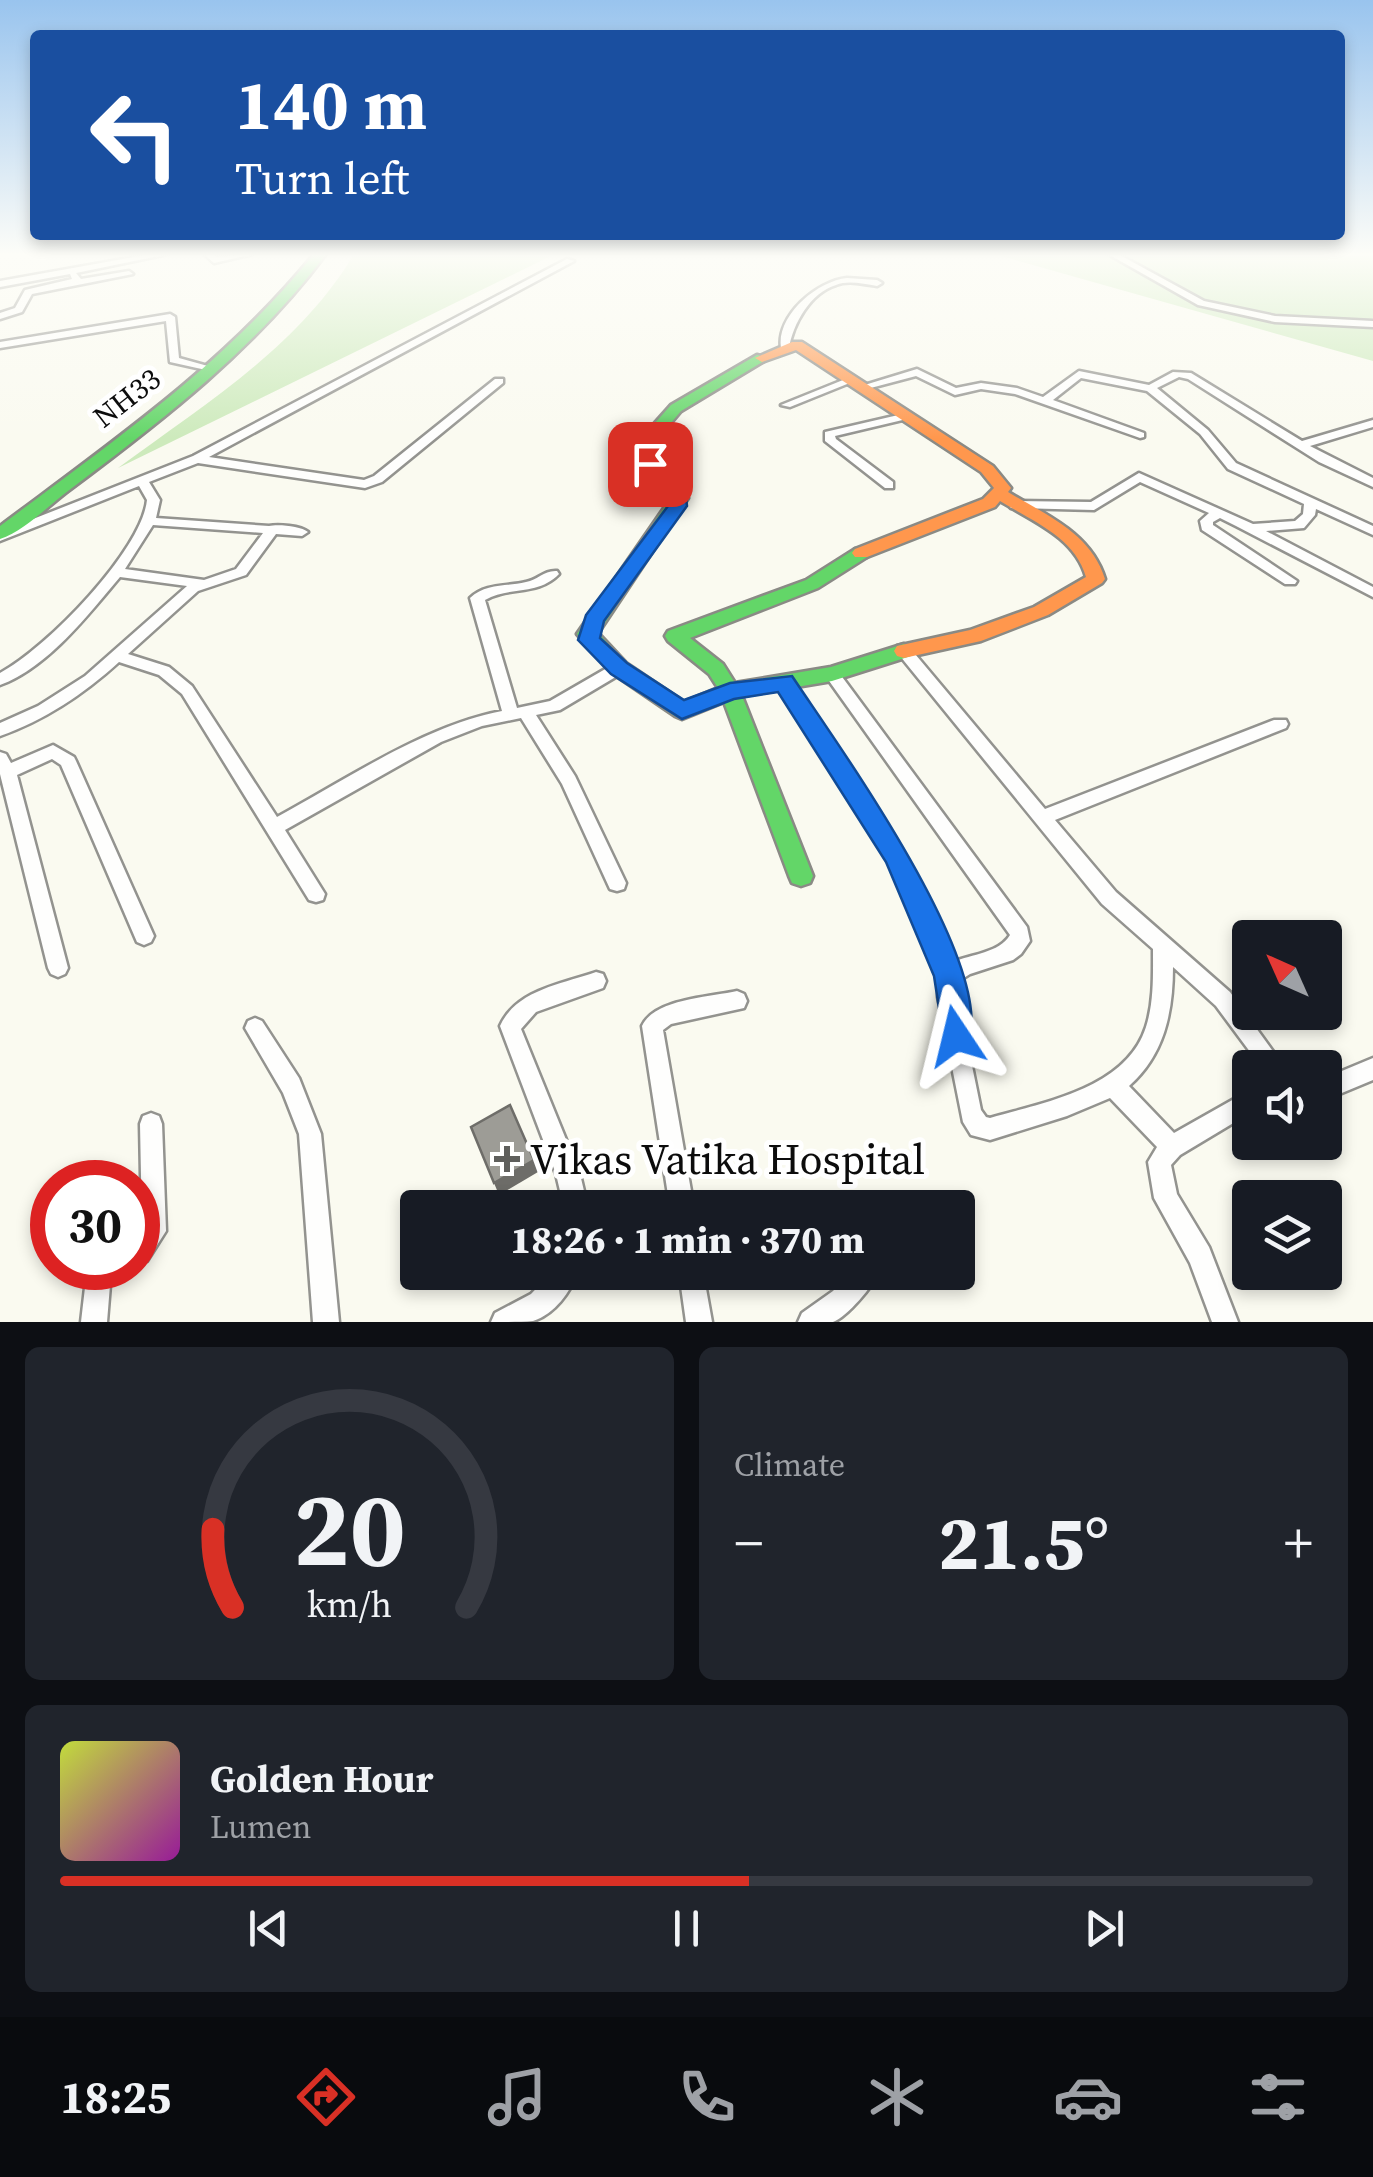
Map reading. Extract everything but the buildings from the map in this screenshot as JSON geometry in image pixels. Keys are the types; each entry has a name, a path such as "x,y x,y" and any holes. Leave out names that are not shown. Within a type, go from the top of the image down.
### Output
{"street":[{"name":"NH33","path":"2,531 211,370 271,316"},
{"path":"2,531 143,483 197,459 467,316"},
{"path":"785,346 787,327 797,316"},
{"path":"1259,316 1373,324"},
{"path":"0,345 170,317 174,360 211,370"},
{"path":"785,346 802,347 858,384 987,469 1000,481 1008,500 1092,558 1098,570 1096,579 1085,589 1008,624 832,674 730,691 682,711 619,668 589,640 588,628 680,498 673,484 646,458 644,450 672,409 785,346"},
{"path":"786,405 911,372 956,392 988,386 1047,400 1140,434"},
{"path":"1047,400 1079,374 1150,388 1204,432 1232,466 1310,505 1373,530"},
{"path":"1150,388 1177,374 1192,376 1299,445 1373,482"},
{"path":"197,459 364,484 378,479 499,381"},
{"path":"889,485 831,441 829,434 907,416"},
{"path":"1299,445 1373,423"},
{"path":"801,876 730,691 716,670 677,642 680,632 812,584 858,554 1008,500 1094,506 1138,478 1252,528 1373,592"},
{"path":"0,680 33,663 61,639 114,572 147,521 154,502 143,483"},
{"path":"1252,528 1299,525 1309,515 1310,505"},
{"path":"1219,513 1206,522 1207,527 1290,581"},
{"path":"147,521 302,532"},
{"path":"0,730 44,710 118,658 186,593 242,572 274,528"},
{"path":"114,572 204,584"},
{"path":"552,574 537,587 486,592 478,598 519,714 569,781 617,883"},
{"path":"905,652 1109,898 1223,999 1261,1050"},
{"path":"118,658 164,671 187,690 316,894"},
{"path":"273,828 434,738 578,695 619,668"},
{"path":"832,674 1020,933 1020,940 1010,952 958,968 949,976"},
{"path":"784,682 897,857 949,976 948,997 971,1114 979,1128 990,1129 1084,1100 1113,1086 1133,1070 1152,1043 1162,1018 1163,946"},
{"path":"1044,817 1280,724"},
{"path":"58,968 4,765 62,753 144,936"},
{"path":"572,1190 510,1026 529,1006 596,981"},
{"path":"679,1190 652,1026 666,1015 737,1001"},
{"path":"255,1028 291,1086 310,1134 326,1322"},
{"path":"1342,1082 1373,1069"},
{"path":"1113,1086 1172,1148"},
{"path":"1225,1322 1218,1295 1158,1178 1159,1162 1172,1148 1232,1112"},
{"path":"151,1124 152,1160"},
{"path":"94,1322 97,1290"},
{"path":"504,1322 534,1309 556,1290"},
{"path":"694,1290 699,1322"},
{"path":"811,1322 851,1290"}],"green space":[{"path":"429,316 118,468 216,397 306,318"},
{"path":"1213,316 1373,316 1373,361"}],"traffic: fast":[{"path":"0,534 170,405 268,316"},
{"path":"762,358 676,408 646,442 648,463 680,498 587,634 619,668 682,711 730,691 832,674 904,651"},
{"path":"801,876 730,691 716,669 675,636 812,584 861,553"}],"traffic: slow":[{"path":"762,358 797,345 987,469 1003,488 989,503 861,553"},
{"path":"904,651 974,636 1041,611 1096,579 1092,564 1072,540 1001,495"}],"place":[{"name":"Vikas Vatika Hospital","path":"507,1159"}],"route":[{"path":"650,464 673,484 680,498 588,628 589,640 619,668 682,711 730,691 784,682 870,809 897,857 949,976 948,997 956,1036"}]}
